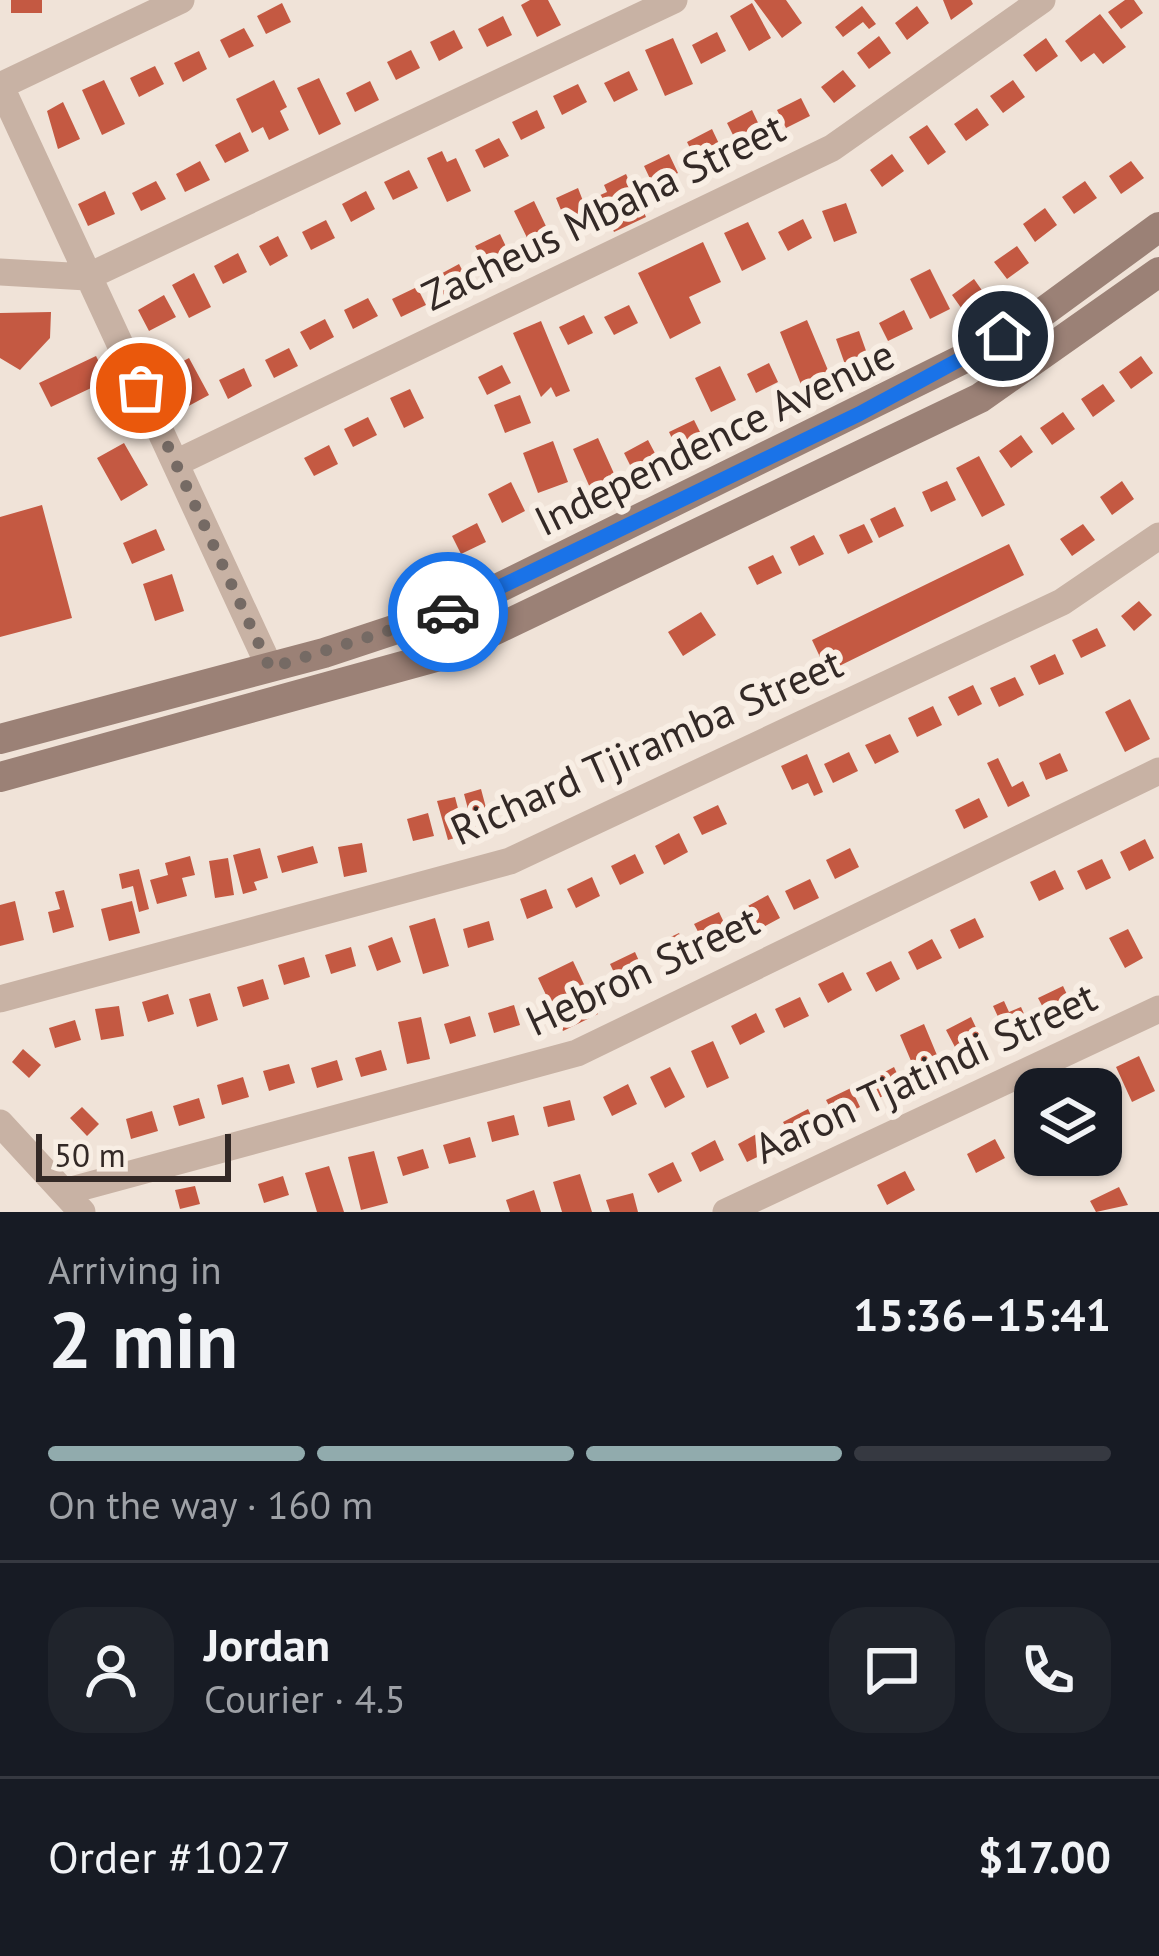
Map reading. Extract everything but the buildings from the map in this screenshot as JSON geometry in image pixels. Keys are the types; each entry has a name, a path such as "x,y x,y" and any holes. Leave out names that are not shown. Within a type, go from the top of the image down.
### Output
{"main road":[{"name":"Independence Avenue","path":"0,739 270,668 454,610 773,457 1021,326 1159,227"},
{"name":"Independence Avenue","path":"0,778 443,655 980,398 1159,272"}],"street":[{"path":"181,0 0,86 178,461 270,668"},
{"path":"0,272 87,277 674,0"},
{"name":"Zacheus Mbaha Street","path":"178,461 832,148 1042,0"},
{"name":"Richard Tjiramba Street","path":"0,999 510,861 1062,602 1159,536"},
{"name":"Hebron Street","path":"73,1202 577,1053 1159,771"},
{"name":"Aaron Tjatindi Street","path":"726,1212 1159,1009"},
{"path":"0,1123 73,1202"}],"way so far":[{"path":"141,388 270,668 448,612"}],"route":[{"path":"448,612 859,414 1003,336"}]}
